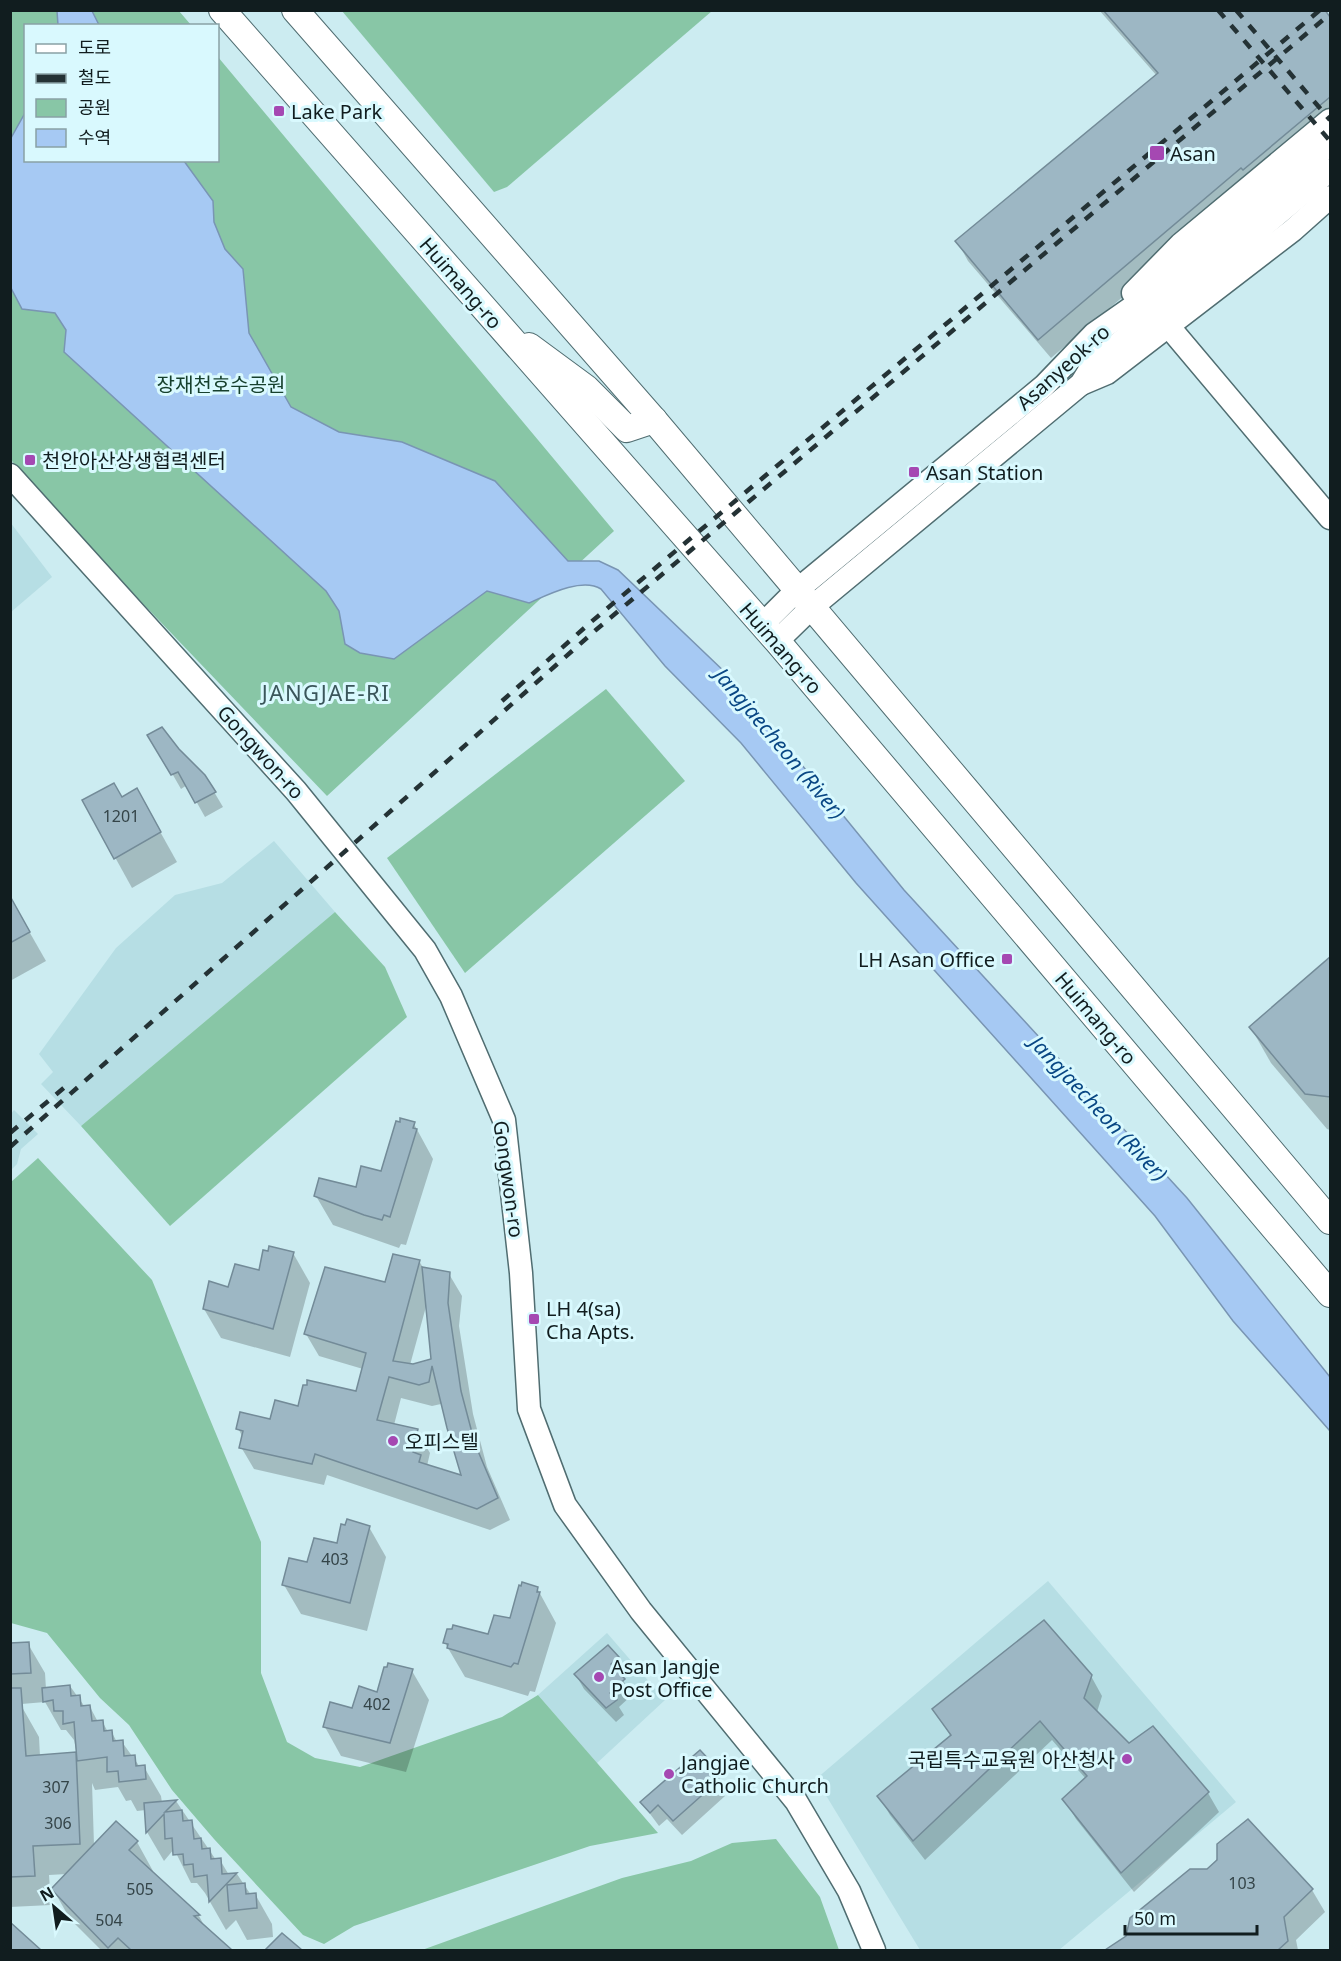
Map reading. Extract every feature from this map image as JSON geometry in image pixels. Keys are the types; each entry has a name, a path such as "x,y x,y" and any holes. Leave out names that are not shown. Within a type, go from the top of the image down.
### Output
{"main road":[{"name":"Huimang-ro","path":"222,10 769,633 1330,1294"},
{"path":"295,10 654,420 1330,1221"},
{"path":"501,328 561,368 627,429 654,420"}],"street":[{"path":"1094,334 1181,243 1330,120"},
{"name":"Asanyeok-ro","path":"804,599 1044,386 1094,334 1156,312 1330,144"},
{"name":"Asanyeok-ro","path":"804,599 1081,384 1094,363 1330,170"},
{"path":"1330,197 1293,230 1156,312 1330,518"},
{"name":"Gongwon-ro","path":"10,475 296,791 425,950 451,996 504,1120 521,1273 529,1409 565,1505 641,1611 795,1801 849,1891 874,1950"},
{"path":"769,633 804,599"}],"shaded area":[{"path":"10,522 52,577 11,612 10,612"},
{"path":"274,841 335,912 81,1126 41,1084 53,1072 39,1054 116,948 175,895 222,883"},
{"path":"14,1110 38,1134 21,1149 17,1164 11,1170 11,1114"},
{"path":"1048,1581 1236,1802 1059,1950 920,1950 816,1779"},
{"path":"607,1633 665,1700 597,1763 538,1695"}],"green space":[{"name":"장재천호수공원","path":"10,11 179,11 190,24 24,24 24,162 219,162 219,58 614,531 327,796 130,590 11,460"},
{"path":"342,11 712,11 507,187 494,192"},
{"path":"606,689 685,781 465,973 387,858"},
{"path":"335,912 385,967 407,1017 170,1226 81,1126"},
{"path":"38,1158 152,1280 261,1542 261,1673 287,1742 315,1758 360,1767 502,1717 538,1695 658,1833 590,1846 354,1926 324,1944 303,1935 214,1839 172,1790 129,1725 100,1698 47,1633 11,1623 11,1182"},
{"path":"776,1839 820,1897 839,1950 422,1950 622,1878 691,1861 732,1843"}],"water":[{"path":"57,11 92,11 98,24 58,24"},
{"name":"Jangjaecheon (River)","path":"24,115 24,162 185,162 213,201 214,222 225,249 243,269 249,333 291,407 339,432 402,442 495,481 568,561 599,561 618,570 730,677 904,890 1187,1198 1330,1377 1330,1431 1233,1321 1155,1216 856,883 741,743 665,666 601,589 593,586 575,586 529,603 487,591 394,659 360,653 345,644 339,611 326,591 64,352 66,330 55,313 22,309 11,288 11,138"}],"building":[{"path":"1103,10 1325,10 1330,17 1330,97 1243,170 1241,168 1038,340 955,241 1158,73"},
{"path":"162,727 179,749 205,775 216,792 195,803 178,772 171,775 147,735"},
{"path":"114,783 122,797 137,788 161,832 114,859 82,800"},
{"path":"10,896 30,932 10,943"},
{"path":"1330,957 1330,1097 1305,1094 1249,1027"},
{"path":"400,1118 415,1122 413,1128 417,1129 390,1217 384,1215 382,1220 314,1196 319,1178 356,1187 361,1166 381,1171 396,1121 400,1122"},
{"path":"269,1246 294,1252 273,1329 203,1309 209,1281 228,1287 235,1264 259,1270 263,1250 268,1251"},
{"path":"393,1254 420,1260 393,1361 413,1364 431,1359 422,1267 450,1272 448,1303 461,1391 475,1444 498,1498 477,1509 315,1454 312,1464 239,1448 243,1431 236,1429 240,1412 270,1419 275,1400 298,1406 303,1385 307,1385 307,1380 356,1391 366,1353 304,1334 325,1267 385,1282","holes":["432,1366 461,1475 419,1462 421,1455 413,1452 418,1429 377,1420 389,1377 419,1385 429,1382"]},
{"path":"347,1519 370,1526 350,1603 282,1585 289,1558 307,1562 314,1538 337,1543 341,1524 345,1525"},
{"path":"522,1582 538,1587 537,1592 540,1592 518,1664 514,1663 511,1667 447,1648 448,1644 443,1643 447,1629 452,1629 453,1625 488,1634 494,1615 510,1618 519,1585 521,1586"},
{"name":"국립특수교육원 아산청사","path":"1044,1620 1092,1675 1084,1698 1129,1743 1153,1726 1209,1792 1121,1873 1062,1799 1087,1776 1040,1721 913,1841 877,1796 951,1735 932,1709"},
{"path":"29,1642 31,1673 10,1674 10,1643"},
{"name":"Asan Jangje Post Office","path":"608,1645 619,1657 611,1664 625,1679 610,1693 617,1700 606,1708 574,1674"},
{"path":"388,1663 413,1669 390,1743 323,1727 330,1702 352,1708 359,1686 377,1692 384,1667 387,1667"},
{"path":"70,1685 71,1696 80,1695 81,1706 90,1705 92,1721 103,1720 104,1731 112,1730 113,1741 123,1740 124,1756 135,1755 136,1766 145,1765 146,1779 119,1782 118,1771 107,1772 107,1757 77,1761 74,1722 63,1724 63,1711 54,1711 53,1700 43,1702 42,1688"},
{"path":"10,1688 21,1688 26,1756 76,1752 80,1844 33,1846 35,1876 10,1877"},
{"path":"700,1750 715,1766 710,1772 718,1781 673,1821 658,1805 650,1813 640,1802"},
{"path":"177,1800 165,1812 182,1810 183,1821 192,1820 194,1839 201,1838 202,1849 210,1848 211,1859 221,1858 222,1874 237,1873 209,1902 207,1875 194,1877 193,1864 184,1865 183,1854 173,1855 172,1838 165,1839 164,1814 146,1833 144,1803"},
{"path":"1248,1819 1313,1889 1284,1917 1288,1941 1278,1950 1105,1950 1126,1936 1130,1918 1190,1869 1207,1869 1217,1860 1217,1844"},
{"path":"116,1821 138,1841 129,1850 200,1915 194,1916 232,1950 131,1950 118,1938 108,1948 51,1889"},
{"path":"245,1883 246,1894 256,1893 257,1908 229,1911 227,1885"},
{"path":"10,1922 41,1950 10,1950"},
{"path":"282,1933 302,1950 265,1950"}],"railway":[{"path":"1218,10 1330,141"},
{"path":"1236,10 1330,120"},
{"path":"502,701 591,622 1320,10"},
{"path":"10,1147 597,629 1330,14"},
{"path":"10,1133 65,1087"}],"place":[{"name":"Lake Park","path":"279,111"},
{"name":"Asan","path":"1157,153"},
{"name":"천안아산상생협력센터","path":"30,460"},
{"name":"Asan Station","path":"914,472"},
{"name":"LH Asan Office","path":"1007,959"},
{"name":"LH 4(sa) Cha Apts.","path":"534,1319"},
{"name":"오피스텔","path":"393,1441"},
{"name":"Asan Jangje Post Office","path":"599,1677"},
{"name":"국립특수교육원 아산청사","path":"1127,1759"},
{"name":"Jangjae Catholic Church","path":"669,1774"}],"district":[{"name":"JANGJAE-RI","path":"326,692"}]}
